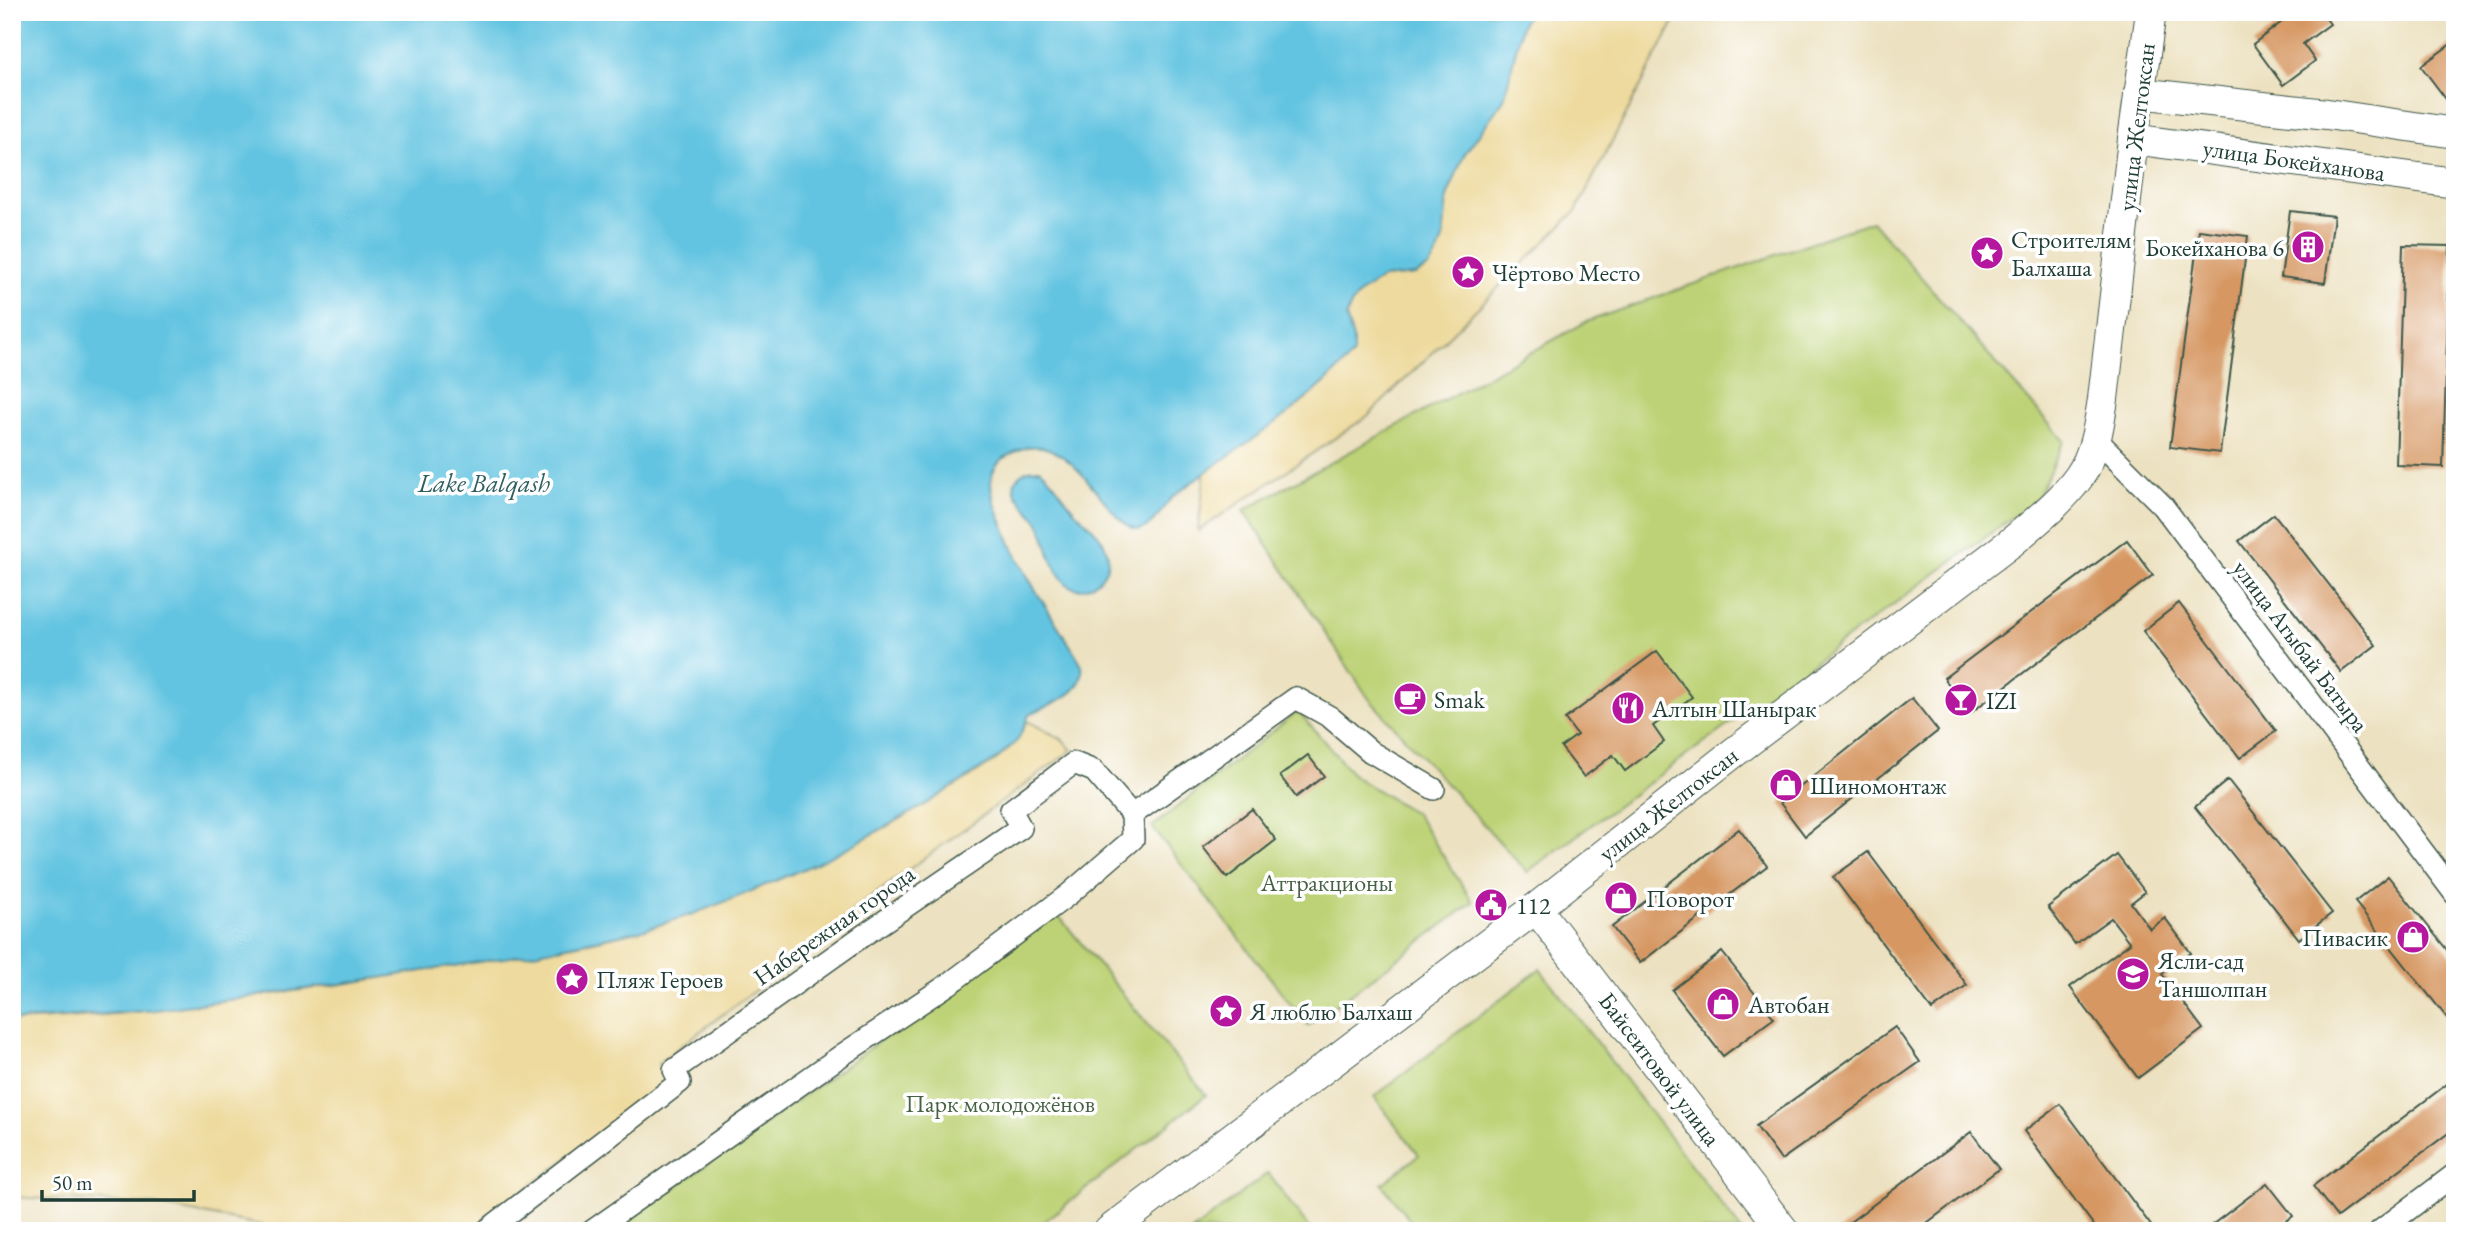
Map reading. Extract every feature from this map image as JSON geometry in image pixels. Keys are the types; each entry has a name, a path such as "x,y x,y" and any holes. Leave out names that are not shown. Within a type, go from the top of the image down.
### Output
{"street":[{"name":"улица Желтоксан","path":"1109,1231 1536,908 1727,757 2013,541 2054,506 2081,475 2096,439 2103,399 2133,139 2151,12"},
{"name":"улица Бокейханова","path":"2139,93 2327,114 2455,134"},
{"name":"улица Бокейханова","path":"2133,139 2455,183"},
{"name":"улица Агыбай Батыра","path":"2096,439 2163,506 2455,894"},
{"path":"592,1231 842,1055 949,984 1068,895 1133,839 1132,815 1296,698 1330,717 1371,752 1434,789"},
{"name":"Набережная города","path":"486,1231 681,1082 674,1070 860,937 1021,828 1011,810 1073,763 1094,771 1132,815"},
{"name":"Байсеитовой улица","path":"1536,908 1784,1231"},
{"path":"2380,1231 2455,1174"}],"green space":[{"path":"1872,221 2064,441 2036,500 1527,872 1369,699 1244,510 1586,322"},
{"name":"Аттракционы","path":"1298,711 1354,776 1416,814 1473,902 1308,1026 1152,827"},
{"name":"Парк молодожёнов","path":"1057,914 1206,1095 1032,1231 614,1231"},
{"path":"1540,969 1742,1231 1418,1231 1382,1184 1419,1155 1374,1097"},
{"path":"1268,1173 1311,1231 1192,1231"}],"sand":[{"name":"Чёртово Место","path":"1529,12 1679,12 1576,211 1369,415 1198,531 1205,471 1245,445 1320,388 1353,354 1353,339 1346,317 1361,292 1383,278 1415,275 1443,239 1447,197 1464,155 1504,99 1522,24"},
{"name":"Пляж Героев","path":"1025,720 1062,739 1072,750 851,912 838,928 658,1063 667,1083 471,1231 293,1231 155,1205 12,1197 12,1021 124,1013 331,986 561,947 655,926 695,913 825,859 899,820 993,762 1014,743"}],"water":[{"name":"Lake Balqash","path":"12,12 1529,12 1522,24 1504,99 1464,155 1447,197 1443,239 1438,253 1428,268 1415,275 1383,278 1361,292 1346,317 1353,339 1353,354 1312,394 1175,495 1151,523 1142,529 1130,527 1118,517 1073,465 1056,452 1037,446 1017,451 998,463 991,482 996,508 1032,583 1082,665 1082,676 1078,685 1064,698 1029,715 1018,740 998,758 929,802 815,864 693,914 642,930 529,954 347,983 156,1010 12,1021"},
{"path":"1040,469 1097,533 1105,546 1108,560 1106,569 1098,580 1087,587 1074,588 1063,580 1053,562 1039,523 1016,494 1015,481 1020,475"}],"building":[{"path":"2295,12 2321,12 2330,24 2303,44 2315,61 2283,85 2253,44"},
{"path":"2455,41 2455,111 2421,66"},
{"name":"Бокейханова 6","path":"2290,211 2334,216 2325,283 2281,277"},
{"path":"2199,230 2248,236 2220,453 2170,447"},
{"path":"2403,245 2450,246 2443,467 2396,465"},
{"path":"2274,514 2376,645 2341,672 2239,541"},
{"path":"2127,540 2153,575 1970,713 1944,678"},
{"path":"2179,603 2276,731 2240,758 2143,631"},
{"name":"Алтын Шанырак","path":"1657,651 1692,697 1653,726 1664,742 1625,771 1613,755 1584,777 1561,747 1577,735 1565,719"},
{"path":"1912,698 1938,731 1805,836 1780,803"},
{"path":"1308,755 1324,776 1296,797 1280,776"},
{"path":"2228,780 2332,913 2299,939 2195,807"},
{"path":"1252,809 1276,840 1227,878 1203,847"},
{"path":"1739,829 1767,866 1640,963 1612,927"},
{"path":"1868,852 1967,985 1932,1010 1833,877"},
{"path":"2117,855 2145,892 2131,903 2150,929 2165,918 2191,953 2162,974 2203,1029 2138,1078 2070,987 2130,943 2111,918 2075,944 2048,907"},
{"path":"2388,876 2455,960 2455,1028 2355,902"},
{"name":"Автобан","path":"1722,952 1774,1018 1723,1056 1672,990"},
{"path":"1895,1027 1920,1062 1781,1160 1756,1126"},
{"path":"2455,1078 2455,1128 2337,1217 2313,1186"},
{"path":"2060,1104 2155,1231 2098,1231 2024,1131"},
{"path":"1971,1132 1999,1169 1916,1231 1838,1231"},
{"path":"2267,1183 2293,1216 2274,1231 2204,1231"}],"place":[{"name":"Бокейханова 6","path":"2308,247"},
{"name":"Строителям Балхаша","path":"1987,253"},
{"name":"Чёртово Место","path":"1468,272"},
{"name":"Smak","path":"1410,699"},
{"name":"IZI","path":"1961,700"},
{"name":"Алтын Шанырак","path":"1628,708"},
{"name":"Шиномонтаж","path":"1786,785"},
{"name":"Поворот","path":"1621,898"},
{"name":"112","path":"1491,905"},
{"name":"Пивасик","path":"2413,937"},
{"name":"Ясли-сад Таншолпан","path":"2133,974"},
{"name":"Пляж Героев","path":"572,979"},
{"name":"Автобан","path":"1723,1004"},
{"name":"Я люблю Балхаш","path":"1226,1011"}]}
